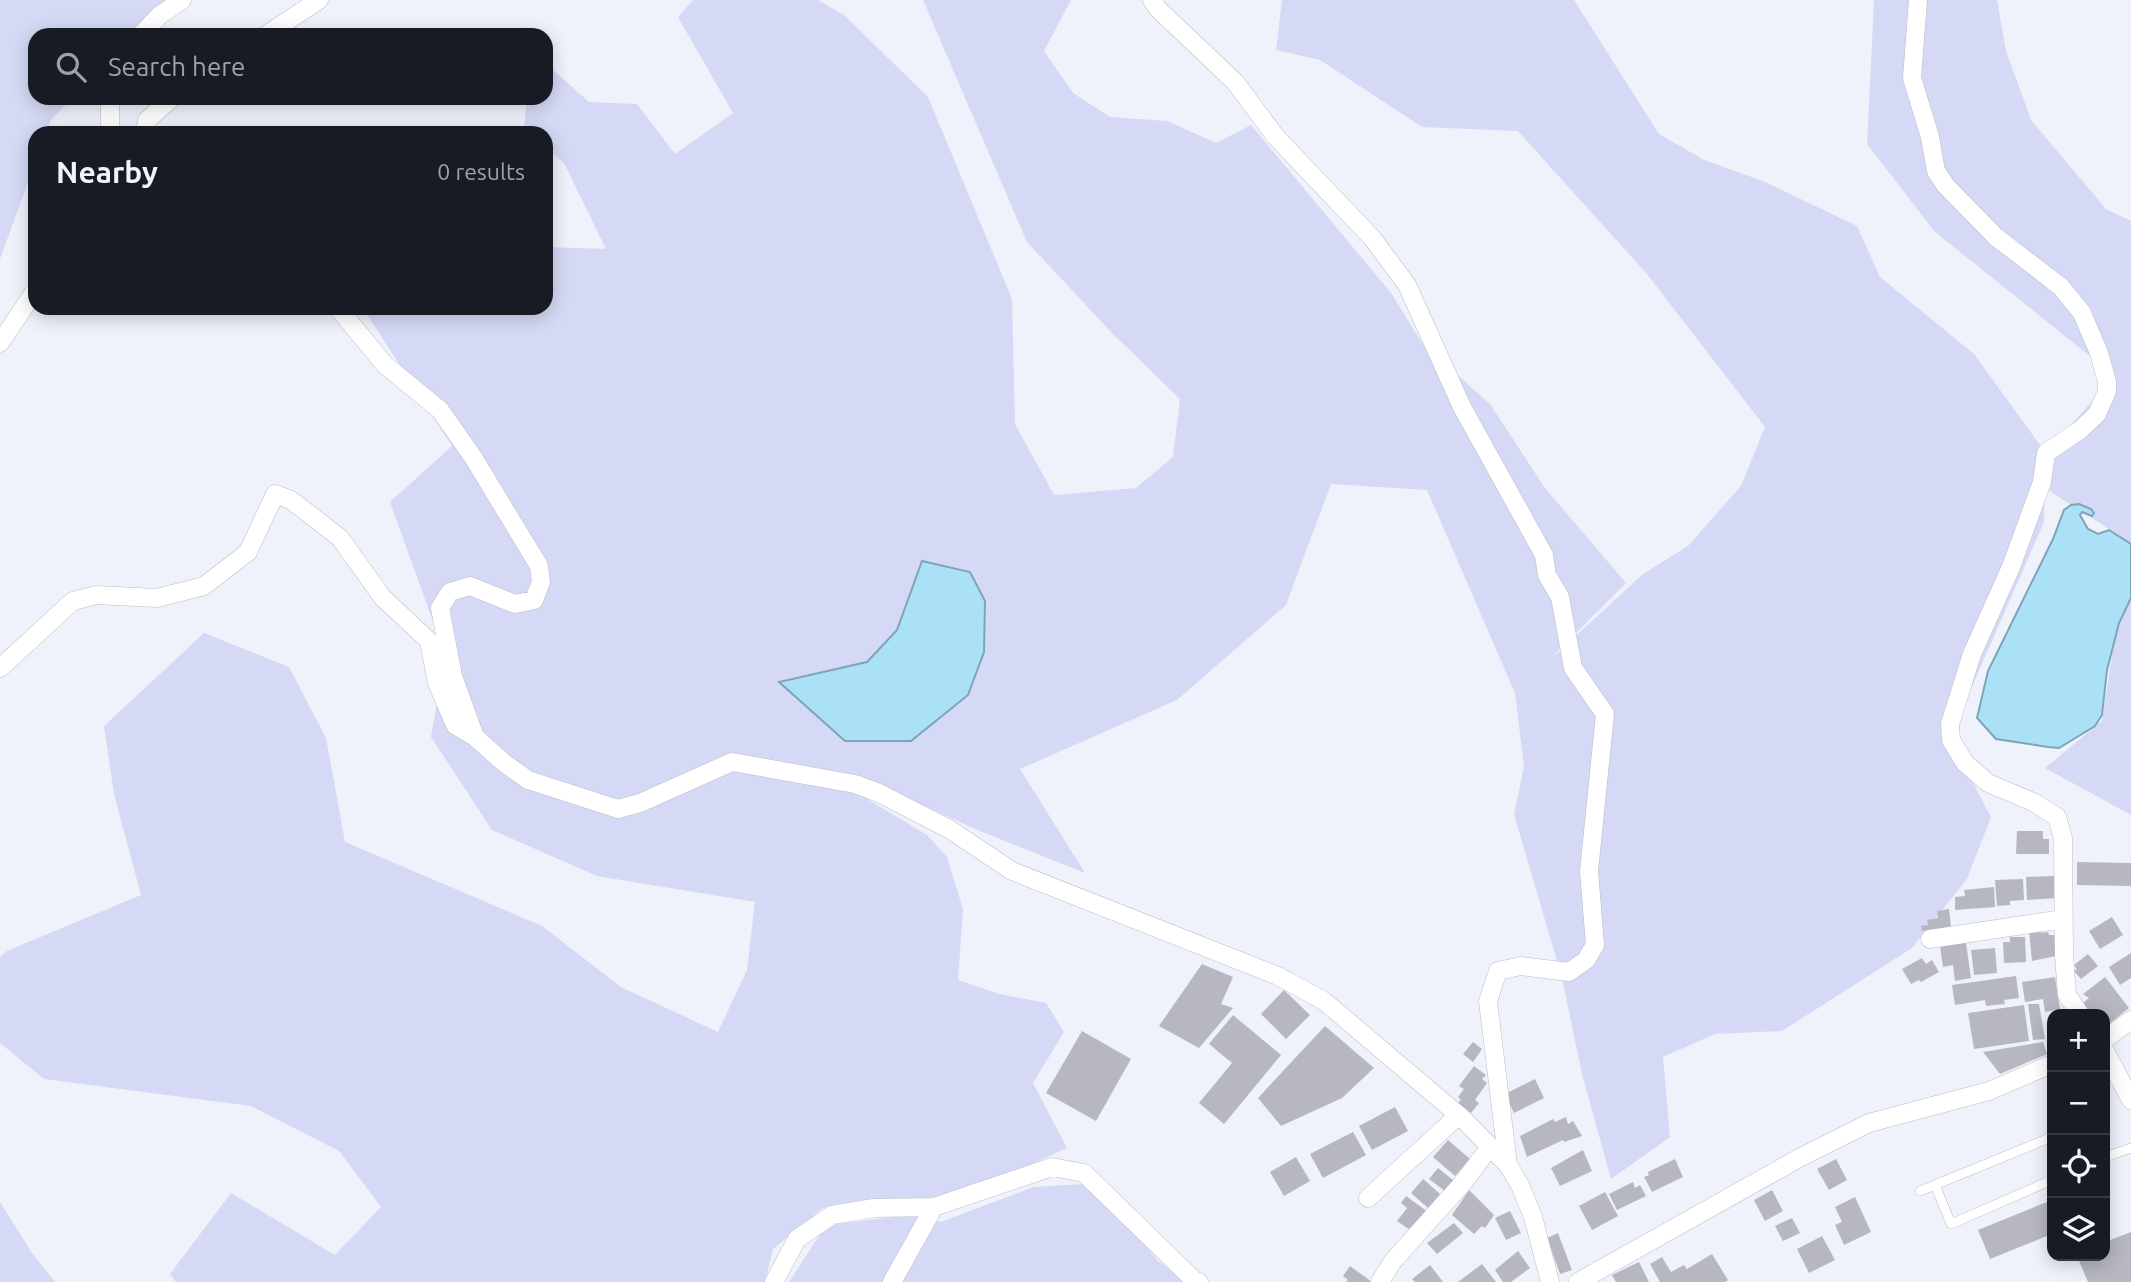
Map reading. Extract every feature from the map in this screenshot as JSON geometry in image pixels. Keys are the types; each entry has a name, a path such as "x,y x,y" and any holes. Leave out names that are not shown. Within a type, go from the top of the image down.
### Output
{"street":[{"path":"148,28 181,0"},
{"path":"277,28 319,0"},
{"path":"1152,0 1158,9 1235,82 1276,137 1373,239 1407,285 1462,407 1544,555 1547,575 1560,597 1573,668 1605,714 1589,871 1595,945 1586,960 1569,972 1521,966 1498,971 1488,1001 1508,1165"},
{"path":"1918,0 1912,78 1937,171 1946,186 1996,237 2061,287 2082,313 2099,353 2107,382 2107,391 2097,414 2080,430 2046,453 2042,482 2020,543 1972,654 1950,724 1951,740 1965,763 1980,777 2033,802 2057,817 2063,838 2067,995 2077,1009"},
{"path":"110,105 110,126"},
{"path":"146,126 146,120 164,105"},
{"path":"0,343 28,301"},
{"path":"344,315 385,365 440,410 473,457 539,566 541,582 534,600 515,604 470,586 450,592 440,608 453,676 475,737"},
{"path":"0,668 73,601 96,595 157,598 204,586 248,552 275,495 291,500 340,538 383,598 429,641 437,683 455,725 475,737 528,780 618,809 640,803 733,762 855,784 879,793 949,829 1012,871 1278,976 1324,1001 1459,1115 1508,1165 1520,1185 1533,1217 1550,1282"},
{"path":"1930,939 2063,919"},
{"path":"2110,1035 2131,1020"},
{"path":"2110,1060 2131,1100"},
{"path":"1578,1282 1801,1157 1869,1123 1989,1091 2047,1065"},
{"path":"1368,1198 1459,1115"},
{"path":"1380,1282 1393,1261 1462,1184 1490,1147"},
{"path":"774,1282 797,1239 832,1215 874,1208 934,1207 1052,1167 1084,1173 1199,1282"},
{"path":"892,1282 934,1207"}],"lane":[{"path":"1920,1191 2047,1139"},
{"path":"2110,1155 2131,1148"},
{"path":"1935,1185 1951,1224 2047,1182"}],"shaded area":[{"path":"0,0 173,0 144,28 28,28 28,105 66,105 49,126 28,126 28,182 0,259"},
{"path":"693,0 818,0 844,15 928,97 1012,299 1015,424 1054,495 1136,488 1173,457 1180,399 1112,333 1027,242 923,0 1071,0 1044,51 1073,93 1110,117 1167,121 1216,143 1251,125 1391,293 1422,343 1490,404 1545,488 1626,583 1542,667 1643,574 1688,546 1741,486 1765,427 1647,274 1518,131 1422,127 1320,60 1276,50 1282,0 1574,0 1659,134 1704,160 1763,181 1857,226 1880,277 1974,354 2045,452 2044,522 1971,689 1946,733 1991,817 1967,879 1912,948 1782,1031 1715,1034 1663,1057 1670,1137 1611,1179 1582,1074 1562,978 1514,814 1524,767 1515,693 1427,490 1331,484 1286,605 1177,700 1020,769 1085,873 975,829 865,779 857,793 927,835 947,857 963,909 958,980 999,994 1046,1003 1064,1032 1033,1083 1067,1148 965,1194 823,1208 773,1249 765,1282 176,1282 170,1274 231,1193 335,1255 381,1207 339,1151 251,1106 44,1079 0,1043 0,957 7,951 141,895 114,794 104,726 204,633 289,667 326,738 345,842 542,926 621,987 718,1032 747,970 755,902 597,876 492,830 431,737 445,655 390,502 452,446 368,315 553,315 553,247 606,249 564,163 553,154 553,126 524,126 526,105 553,105 553,70 589,102 637,104 675,154 733,113 678,17"},
{"path":"1874,0 1997,0 2006,51 2031,120 2106,209 2131,221 2131,543 2051,492 2046,453 2113,378 2106,369 1935,232 1867,144"},
{"path":"2079,504 2094,513 2092,516 2082,512 2080,515 2088,529 2098,534 2109,530 2131,544 2131,598 2119,623 2107,670 2102,715 2095,726 2059,748 1996,739 1977,718 1988,671 2053,539 2064,510"},
{"path":"922,561 970,572 985,601 984,652 968,695 911,741 845,741 779,682 867,662 897,630"},
{"path":"2131,590 2131,815 2045,768 2102,721 2114,642"},
{"path":"1084,1184 1131,1226 1157,1260 1185,1282 789,1282 826,1225 920,1214 941,1222 1034,1187"},
{"path":"0,1202 32,1253 55,1282 0,1282"}],"building":[{"path":"2017,831 2043,831 2043,839 2049,839 2049,854 2016,854"},
{"path":"2077,862 2131,863 2131,886 2077,885"},
{"path":"2055,876 2057,898 2027,900 2026,877"},
{"path":"2023,879 2024,900 1997,906 1995,880"},
{"path":"1994,887 1995,907 1955,910 1955,897 1965,896 1964,890"},
{"path":"1949,909 1951,927 1922,931 1921,926 1928,925 1927,920 1938,918 1937,911"},
{"path":"2112,917 2123,935 2100,949 2089,931"},
{"path":"2041,930 2041,933 2054,935 2056,956 2032,961 2029,931"},
{"path":"2010,937 2025,937 2026,962 2004,963 2003,942 2010,942"},
{"path":"1966,943 1971,978 1955,981 1953,965 1943,967 1940,946"},
{"path":"1995,948 1997,973 1974,975 1971,950"},
{"path":"2131,953 2131,978 2120,985 2109,967"},
{"path":"2088,954 2098,966 2081,979 2074,971 2077,969 2074,965"},
{"path":"1922,958 1926,964 1932,960 1939,972 1921,982 1919,980 1911,984 1902,969"},
{"path":"1202,964 1233,977 1221,1004 1233,1008 1199,1048 1159,1026"},
{"path":"2016,976 2019,998 2004,1000 2005,1004 1986,1006 1985,1000 1955,1005 1952,985"},
{"path":"2055,977 2060,1009 2047,1009 2045,1012 2043,999 2025,1002 2022,982"},
{"path":"2105,977 2129,1008 2110,1023 2110,1009 2082,1009 2079,1006 2089,998 2083,994"},
{"path":"1284,990 1310,1015 1286,1039 1261,1014"},
{"path":"2028,1004 2039,1004 2045,1039 2033,1040"},
{"path":"2024,1005 2029,1041 1974,1049 1968,1013"},
{"path":"1233,1015 1281,1055 1224,1124 1199,1103 1232,1063 1209,1044"},
{"path":"1325,1026 1374,1068 1342,1098 1281,1126 1258,1098"},
{"path":"1082,1031 1131,1059 1096,1121 1046,1093"},
{"path":"1473,1042 1482,1049 1473,1062 1463,1054"},
{"path":"2043,1042 2047,1054 2000,1074 1983,1052"},
{"path":"1474,1066 1486,1075 1482,1079 1487,1083 1475,1100 1479,1103 1471,1113 1458,1103 1461,1100 1458,1097 1464,1089 1459,1086"},
{"path":"1535,1079 1544,1098 1514,1113 1505,1094"},
{"path":"1395,1107 1408,1131 1372,1150 1359,1126"},
{"path":"1566,1117 1568,1124 1573,1121 1582,1136 1564,1142 1563,1140 1527,1157 1520,1136 1553,1119 1555,1122"},
{"path":"1353,1132 1366,1155 1323,1178 1310,1154"},
{"path":"1448,1140 1470,1159 1455,1176 1433,1157"},
{"path":"1583,1150 1592,1171 1560,1186 1551,1168"},
{"path":"1296,1157 1310,1181 1284,1196 1270,1172"},
{"path":"1675,1159 1683,1177 1652,1192 1644,1177 1649,1175 1648,1172"},
{"path":"1836,1159 1847,1180 1829,1190 1817,1169"},
{"path":"1438,1168 1453,1180 1445,1191 1429,1179"},
{"path":"1423,1179 1440,1194 1428,1208 1411,1193"},
{"path":"1633,1182 1635,1188 1640,1185 1646,1196 1617,1210 1609,1194"},
{"path":"1469,1190 1494,1215 1485,1228 1482,1226 1474,1234 1452,1215"},
{"path":"1772,1190 1783,1211 1765,1221 1754,1200"},
{"path":"1605,1192 1618,1216 1592,1230 1579,1206"},
{"path":"1406,1196 1428,1212 1413,1232 1397,1221 1407,1208 1401,1203"},
{"path":"1855,1197 1871,1232 1844,1245 1835,1225 1842,1222 1835,1207"},
{"path":"2047,1202 2047,1236 1990,1259 1978,1230"},
{"path":"1510,1211 1521,1233 1506,1240 1495,1218"},
{"path":"1792,1218 1800,1233 1783,1241 1775,1226"},
{"path":"1454,1223 1463,1233 1437,1254 1427,1243"},
{"path":"2131,1232 2131,1282 2088,1282 2079,1261 2110,1261 2110,1240"},
{"path":"1558,1233 1572,1270 1560,1274 1547,1238"},
{"path":"1822,1236 1835,1260 1809,1273 1797,1249"},
{"path":"1518,1251 1530,1268 1511,1282 1503,1282 1495,1270"},
{"path":"1712,1254 1728,1280 1725,1282 1660,1282 1650,1264 1662,1257 1671,1272 1684,1265 1687,1269"},
{"path":"1639,1262 1649,1282 1616,1282 1612,1275"},
{"path":"1482,1264 1496,1282 1458,1282"},
{"path":"1430,1265 1443,1282 1415,1282 1412,1279"},
{"path":"1350,1266 1372,1282 1346,1282 1348,1280 1343,1276"}]}
